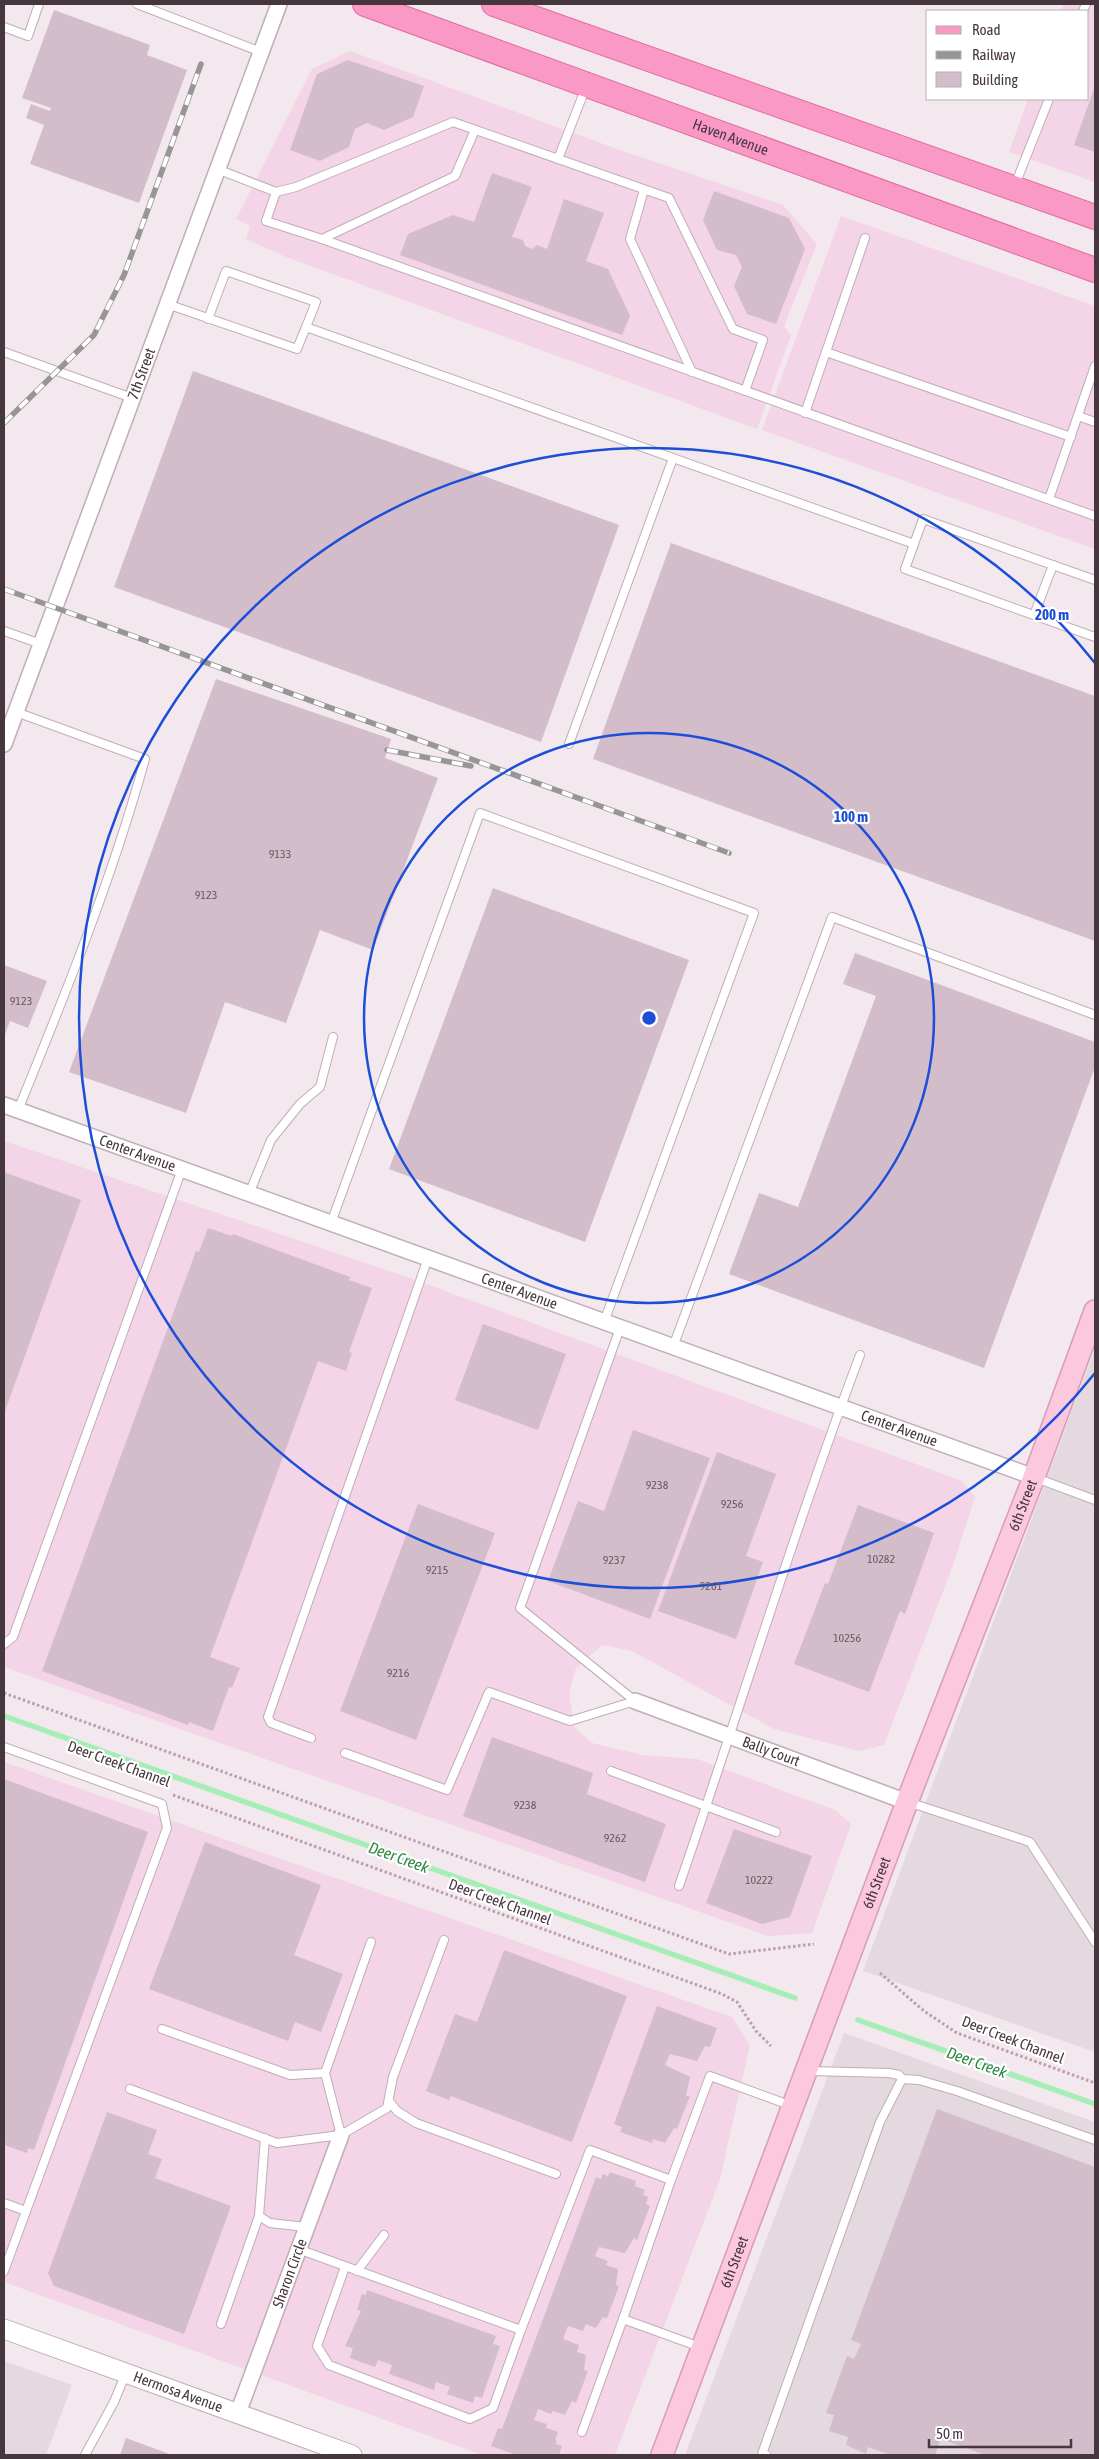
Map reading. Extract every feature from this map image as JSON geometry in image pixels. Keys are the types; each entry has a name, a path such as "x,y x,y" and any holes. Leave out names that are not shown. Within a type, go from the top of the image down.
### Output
{"main road":[{"name":"Haven Avenue","path":"365,4 1095,270"},
{"path":"494,4 1095,216"},
{"name":"6th Street","path":"662,2455 908,1802 1034,1477 1095,1311"}],"street":[{"name":"7th Street","path":"4,744 279,4"},
{"name":"Center Avenue","path":"11,1108 1034,1477"},
{"name":"Bally Court","path":"635,1701 908,1802"},
{"name":"Sharon Circle","path":"238,2413 341,2135"},
{"name":"Hermosa Avenue","path":"4,2329 352,2455"}],"lane":[{"path":"4,27 28,36 38,4"},
{"path":"137,4 261,52"},
{"path":"558,159 587,85"},
{"path":"1014,188 1049,100"},
{"path":"217,169 276,192 296,187 453,122 668,198 733,329 763,340 744,392"},
{"path":"322,239 455,176 475,130"},
{"path":"644,190 630,239 692,372"},
{"path":"276,192 266,221 322,239 744,392 1095,516"},
{"path":"805,413 865,238"},
{"path":"167,304 208,319 297,350 316,302 226,271 208,319"},
{"path":"306,327 914,544"},
{"path":"4,352 132,398"},
{"path":"826,352 1071,437"},
{"path":"1049,499 1095,366"},
{"path":"1078,416 1095,422"},
{"path":"569,744 673,458"},
{"path":"1095,580 924,519 905,569 1095,637"},
{"path":"1034,615 1053,565"},
{"path":"4,631 41,644"},
{"path":"11,1108 60,1007 122,836 145,759 16,712"},
{"path":"331,1223 480,814 754,913 604,1322"},
{"path":"673,1347 832,917 1095,1015"},
{"path":"249,1194 271,1140 300,1104 320,1087 333,1038"},
{"path":"4,1644 14,1637 182,1170"},
{"path":"311,1738 271,1723 268,1717 428,1258"},
{"path":"620,1328 520,1608 635,1701"},
{"path":"679,1886 730,1736 782,1572 860,1355"},
{"path":"1034,1477 1095,1500"},
{"path":"345,1753 447,1790 488,1692 570,1721 635,1701"},
{"path":"4,1747 162,1804 167,1828 4,2271"},
{"path":"612,1771 776,1832"},
{"path":"908,1802 1030,1842 1095,1942"},
{"path":"130,2089 277,2142 341,2135 388,2108 393,2077 444,1940"},
{"path":"341,2135 325,2073 371,1942"},
{"path":"162,2029 290,2074 325,2073"},
{"path":"808,2071 889,2073 899,2075 902,2079 919,2080 957,2091 1095,2140"},
{"path":"582,2432 671,2180 710,2076 795,2106"},
{"path":"763,2455 880,2122 902,2079"},
{"path":"388,2101 397,2111 416,2123 556,2174"},
{"path":"221,2324 259,2216 265,2138"},
{"path":"345,2267 317,2346 329,2366 470,2419 493,2408 590,2150 671,2180"},
{"path":"4,2203 26,2211"},
{"path":"259,2216 270,2223 306,2228"},
{"path":"357,2272 384,2235"},
{"path":"298,2249 521,2330"},
{"path":"623,2319 703,2348"},
{"path":"85,2455 114,2402 126,2373"}],"path":[{"path":"4,1692 729,1954 814,1944"},
{"name":"Deer Creek Channel","path":"168,1794 722,1994 737,2002 756,2030 771,2046"},
{"name":"Deer Creek Channel","path":"880,1973 924,2011 957,2033 1095,2083"}],"shaded area":[{"path":"1064,4 1095,4 1095,182 1009,152 1028,100 1089,100 1089,10 1061,10"},
{"path":"350,51 617,149 783,205 817,244 784,326 791,335 757,429 286,257 246,239 250,226 236,219 312,69"},
{"path":"841,216 1095,306 1095,549 762,430"},
{"path":"4,1141 407,1277 962,1481 975,1497 952,1568 884,1745 859,1751 774,1729 632,1651 602,1645 576,1668 569,1693 574,1727 592,1743 642,1755 697,1759 835,1810 851,1824 812,1933 768,1936 4,1667"},
{"path":"1095,1349 1095,2052 863,1971"},
{"path":"4,1762 732,2017 750,2045 720,2179 615,2455 482,2455 4,2282"},
{"path":"844,2033 1095,2122 1095,2455 685,2455"},
{"path":"4,2361 72,2385 46,2455 4,2455"}],"building":[{"path":"54,10 150,45 147,55 187,70 139,203 30,164 44,125 26,118 31,104 50,111 51,108 22,98"},
{"path":"348,60 424,86 413,117 384,130 367,123 355,129 349,147 320,161 290,150 317,74"},
{"path":"1095,86 1095,152 1074,145"},
{"path":"492,173 532,187 512,237 523,240 525,246 532,249 537,245 547,249 564,199 604,213 586,261 608,269 630,316 622,335 400,255 408,234 453,215 474,222"},
{"path":"714,191 789,218 805,249 776,324 747,314 734,286 742,267 736,255 717,250 703,220"},
{"path":"193,371 619,525 541,742 114,587"},
{"path":"671,543 1095,696 1095,941 593,759"},
{"path":"216,679 391,739 385,758 438,778 373,950 320,930 286,1023 225,1002 186,1113 69,1072"},
{"path":"493,888 689,960 585,1242 389,1169"},
{"path":"855,953 1095,1042 1095,1067 984,1368 729,1274 759,1193 798,1207 876,996 843,984"},
{"path":"4,965 47,981 28,1028 10,1021 4,1037"},
{"path":"4,1172 81,1200 4,1414"},
{"path":"208,1228 232,1236 233,1234 350,1277 349,1280 372,1288 349,1352 352,1353 346,1371 318,1361 210,1657 240,1668 232,1688 229,1687 213,1731 189,1722 188,1725 42,1671 196,1251 199,1252"},
{"path":"483,1324 566,1354 538,1430 455,1400"},
{"path":"633,1430 710,1458 650,1619 548,1581 578,1501 604,1511"},
{"path":"717,1452 776,1474 746,1556 763,1562 736,1639 658,1611"},
{"path":"418,1504 495,1533 416,1740 340,1711"},
{"path":"858,1505 934,1533 905,1614 900,1611 869,1692 794,1664 825,1583 828,1584"},
{"path":"492,1737 593,1773 587,1794 666,1824 645,1882 463,1816"},
{"path":"4,1779 148,1832 34,2150 28,2148 27,2153 4,2145 6,2138 4,2138"},
{"path":"734,1829 812,1856 790,1917 762,1924 706,1903"},
{"path":"205,1842 321,1885 294,1955 343,1974 321,2032 295,2022 288,2041 149,1989"},
{"path":"504,1950 627,1996 572,2142 451,2096 449,2100 426,2091 455,2014 477,2022"},
{"path":"657,2006 717,2028 710,2047 705,2046 697,2061 670,2054 665,2065 690,2077 686,2096 690,2096 677,2129 674,2128 665,2143 653,2139 652,2143 620,2132 622,2127 614,2124"},
{"path":"937,2109 1095,2167 1095,2455 985,2455 941,2439 935,2455 891,2455 868,2447 866,2454 846,2445 848,2437 829,2431 834,2415 826,2413 847,2356 854,2359 861,2344 851,2340"},
{"path":"107,2112 157,2130 148,2154 162,2159 155,2178 231,2206 184,2334 54,2286 48,2273"},
{"path":"610,2172 636,2181 635,2186 645,2190 643,2195 648,2197 646,2204 650,2206 637,2240 634,2238 625,2253 599,2247 595,2256 608,2261 606,2265 618,2269 616,2285 619,2286 607,2318 603,2317 596,2328 586,2324 583,2331 568,2326 563,2339 579,2345 577,2352 586,2355 584,2370 588,2371 576,2403 572,2401 565,2415 553,2411 551,2414 538,2409 534,2420 547,2424 546,2428 558,2432 555,2440 557,2441 556,2444 562,2446 559,2455 516,2455 491,2446 498,2428 502,2429 596,2177 601,2179 603,2174 608,2176"},
{"path":"367,2290 496,2336 493,2344 500,2346 482,2398 475,2396 473,2403 447,2394 450,2387 436,2382 434,2390 389,2374 392,2365 378,2360 375,2367 350,2358 353,2348 345,2346 361,2311 357,2310 362,2294 366,2295"},
{"path":"126,2438 172,2455 120,2455"}],"waterway":[{"name":"Deer Creek","path":"4,1716 795,1998"},
{"name":"Deer Creek","path":"858,2020 1095,2104"}],"railway":[{"path":"4,423 94,335 124,275 201,64"},
{"path":"4,589 729,853"},
{"path":"387,750 471,766"}]}
